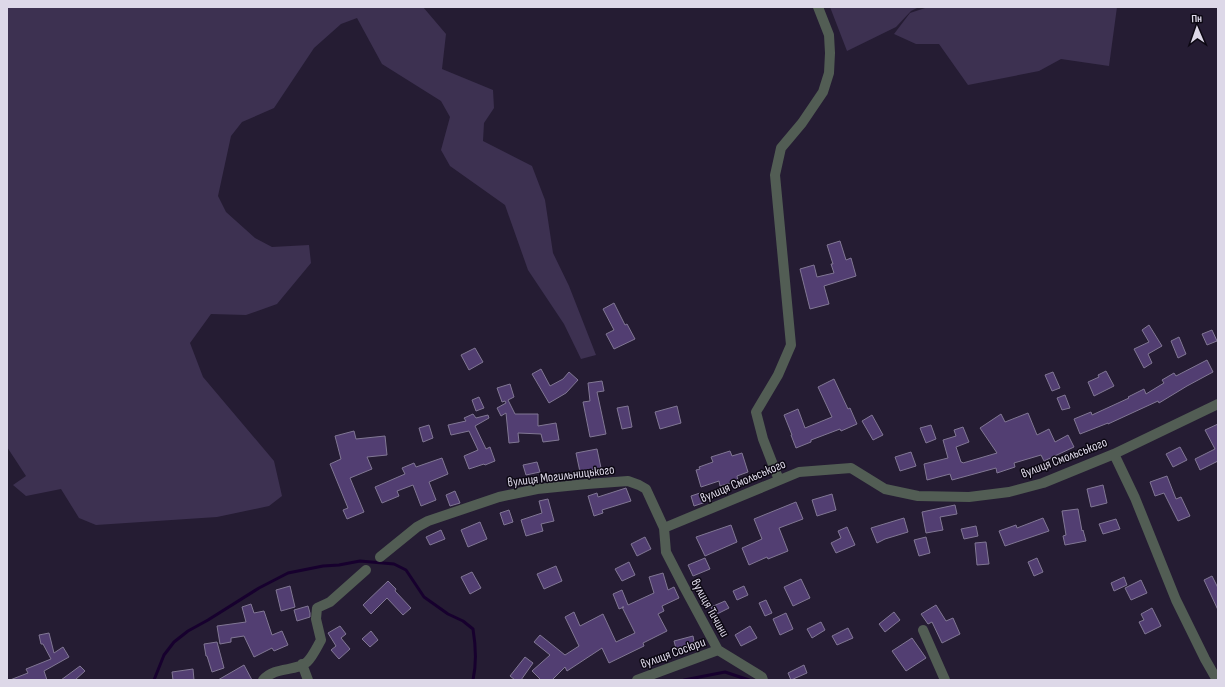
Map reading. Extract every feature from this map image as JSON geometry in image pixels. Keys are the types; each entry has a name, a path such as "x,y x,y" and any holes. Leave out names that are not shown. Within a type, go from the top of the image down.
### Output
{"street":[{"path":"779,480 763,439 756,412 778,375 791,345 775,175 781,148 802,123 823,92 829,73 829,35 818,7"},
{"name":"вулиця Смольського","path":"664,528 799,472 850,468 885,489 918,496 969,497 1009,492 1043,483 1114,454 1218,404"},
{"path":"1114,454 1135,498 1176,600 1217,680"},
{"name":"вулиця Могильницького","path":"380,557 416,527 428,521 499,497 537,489 628,481 646,489 664,528"},
{"name":"вулиця Тичини","path":"664,528 666,552 718,650 762,677 763,680"},
{"path":"263,680 280,670 298,667 307,662 321,640 316,619 317,608 330,602 366,570"},
{"path":"922,630 945,680"},
{"name":"вулиця Сосюри","path":"637,680 718,650"},
{"path":"302,664 308,680"}],"shaded area":[{"path":"7,7 423,7 446,34 442,69 493,90 494,108 484,123 483,141 532,166 545,200 553,253 569,286 596,355 581,359 564,324 528,270 505,205 450,166 441,150 450,117 441,101 382,64 357,18 341,24 314,48 274,108 242,122 231,136 218,196 226,212 255,238 272,247 309,245 311,263 277,304 246,315 211,314 190,343 203,377 274,461 282,496 269,506 217,517 96,525 79,518 61,489 26,496 13,485 26,476 7,447"},
{"path":"830,7 919,7 911,11 896,27 847,51"},
{"path":"928,7 1117,7 1109,66 1061,59 1039,71 968,85 939,44 916,44 894,34 910,13"}],"building":[{"path":"840,241 846,260 851,258 856,276 824,286 829,304 810,309 800,269 814,265 817,277 834,273 831,264 833,264 827,245"},
{"path":"614,303 625,325 627,324 635,339 614,349 606,334 614,330 603,309"},
{"path":"1149,325 1162,346 1148,354 1152,363 1144,368 1134,349 1149,342 1142,330"},
{"path":"1212,330 1217,341 1207,345 1202,334"},
{"path":"1179,337 1186,354 1178,358 1171,341"},
{"path":"475,348 483,362 469,370 461,355"},
{"path":"1207,360 1213,372 1159,403 1158,401 1108,424 1080,434 1074,419 1091,412 1092,415 1129,398 1128,397 1144,389 1146,394 1164,383 1162,380 1174,373 1176,376"},
{"path":"541,369 550,386 563,379 569,372 578,380 566,393 549,403 532,374"},
{"path":"1106,371 1114,386 1094,396 1088,382 1099,377 1098,375"},
{"path":"1053,372 1060,388 1052,391 1045,375"},
{"path":"834,379 857,424 841,431 840,429 811,440 811,442 796,448 784,415 798,409 805,428 832,417 818,387"},
{"path":"602,381 604,391 597,392 606,434 590,437 583,402 590,401 588,383"},
{"path":"510,384 514,397 508,400 515,414 538,414 538,426 556,423 559,440 543,442 541,434 518,433 519,442 509,443 506,413 501,416 497,408 506,403 505,401 502,402 497,388"},
{"path":"1065,395 1070,408 1062,410 1057,398"},
{"path":"479,397 484,408 476,411 472,400"},
{"path":"628,406 632,427 622,429 617,408"},
{"path":"677,406 681,423 660,429 655,412"},
{"path":"1028,413 1037,435 1049,429 1055,442 1068,435 1074,447 1044,461 1041,455 1014,463 1015,467 997,473 996,468 952,480 950,474 927,480 924,464 948,458 943,440 956,436 954,430 963,427 969,442 956,447 961,462 963,463 997,453 980,428 1001,414 1005,422"},
{"path":"473,414 476,418 488,415 489,418 475,426 486,449 490,447 495,461 469,469 464,456 478,450 469,431 451,435 448,425 466,421 464,418"},
{"path":"872,415 883,435 873,440 862,421"},
{"path":"1218,424 1218,461 1200,470 1195,459 1215,449 1205,430"},
{"path":"429,425 433,438 423,442 419,428"},
{"path":"931,425 936,439 926,443 920,428"},
{"path":"354,431 356,439 385,436 387,455 367,457 372,469 350,478 364,512 347,519 343,510 348,508 330,464 341,459 335,436"},
{"path":"1180,447 1187,460 1173,467 1166,454"},
{"path":"597,449 601,468 580,472 576,453"},
{"path":"730,451 732,456 742,453 748,472 737,476 738,481 720,486 719,481 701,487 696,470 700,469 699,467 713,462 711,457"},
{"path":"911,452 916,466 900,471 895,457"},
{"path":"442,458 448,474 429,482 436,500 421,506 413,485 397,491 399,496 382,503 375,487 405,474 402,468 414,463 416,467"},
{"path":"537,462 540,472 526,475 523,465"},
{"path":"1167,476 1176,499 1181,497 1190,516 1178,521 1164,493 1155,496 1150,482"},
{"path":"1103,485 1107,503 1091,507 1087,489"},
{"path":"626,488 631,501 602,510 603,513 594,516 588,496 597,493 598,497"},
{"path":"455,491 460,503 450,506 446,495"},
{"path":"703,492 706,502 694,506 691,496"},
{"path":"832,494 836,510 817,516 812,500"},
{"path":"548,499 554,521 541,524 543,531 526,536 521,520 542,513 539,501"},
{"path":"796,502 803,519 779,528 788,551 768,559 767,557 749,565 742,548 762,539 754,519"},
{"path":"955,505 957,514 940,517 943,530 926,533 922,512"},
{"path":"1078,509 1082,531 1083,530 1086,541 1065,545 1063,536 1066,535 1062,511"},
{"path":"509,510 513,522 504,525 500,513"},
{"path":"904,518 908,532 877,543 871,528"},
{"path":"1043,518 1049,531 1005,546 999,531 1016,525 1017,528"},
{"path":"1116,519 1120,529 1103,534 1099,524"},
{"path":"480,522 487,539 468,547 461,530"},
{"path":"731,525 737,542 705,556 696,537"},
{"path":"976,526 978,536 964,539 961,529"},
{"path":"847,527 855,545 836,553 831,543 841,538 838,531"},
{"path":"441,530 445,539 430,545 426,537"},
{"path":"645,537 651,549 637,556 631,544"},
{"path":"926,537 930,553 919,556 914,540"},
{"path":"986,542 989,564 977,565 975,543"},
{"path":"705,558 710,569 693,576 688,565"},
{"path":"1037,558 1043,572 1034,576 1028,562"},
{"path":"629,562 635,575 622,581 615,569"},
{"path":"556,566 562,581 544,589 537,574"},
{"path":"472,572 481,588 470,594 461,577"},
{"path":"663,573 668,590 674,587 679,598 662,606 664,611 658,614 667,631 643,643 644,646 609,663 602,648 567,671 565,667 552,680 541,680 532,671 550,655 534,642 540,635 565,655 579,646 565,617 574,612 580,626 603,614 616,642 635,633 622,608 619,609 613,594 622,590 628,605 654,593 649,577"},
{"path":"1212,576 1218,588 1218,610 1204,580"},
{"path":"1124,577 1127,585 1114,591 1111,583"},
{"path":"801,579 810,598 793,606 784,587"},
{"path":"1141,580 1147,593 1131,600 1125,588"},
{"path":"388,581 411,608 403,615 387,598 371,614 363,605"},
{"path":"290,586 295,607 281,611 276,590"},
{"path":"744,586 748,595 737,600 733,591"},
{"path":"766,600 772,613 765,616 759,603"},
{"path":"725,601 729,608 715,615 711,607"},
{"path":"251,604 254,613 264,611 272,635 282,631 288,645 274,651 272,648 254,657 244,636 231,638 231,642 220,644 217,626 246,622 242,607"},
{"path":"936,605 946,621 953,618 960,634 942,643 932,622 928,624 921,614"},
{"path":"308,606 310,617 297,621 294,610"},
{"path":"1152,608 1161,626 1145,634 1139,622 1144,620 1141,614"},
{"path":"894,612 900,620 885,632 879,624"},
{"path":"786,613 793,629 780,635 773,619"},
{"path":"821,622 825,630 812,638 807,629"},
{"path":"340,626 346,634 341,638 350,649 339,659 331,650 336,646 328,633"},
{"path":"750,626 757,638 741,646 735,635"},
{"path":"848,628 853,638 837,645 832,636"},
{"path":"371,631 378,640 370,647 362,639"},
{"path":"49,633 54,653 63,647 69,657 44,671 47,680 10,680 28,673 26,669 51,659 43,644 41,644 39,635"},
{"path":"693,636 695,647 677,652 674,641"},
{"path":"912,638 926,658 906,671 892,651"},
{"path":"217,642 224,668 212,672 206,656 204,644"},
{"path":"525,657 533,663 521,680 515,680 510,676"},
{"path":"244,665 252,680 218,680"},
{"path":"804,665 807,673 791,680 788,673"},
{"path":"80,666 85,671 75,680 61,680"},
{"path":"193,669 194,680 173,680 172,672"}],"waterway":[{"path":"154,680 164,655 174,642 188,631 259,588 288,573 360,561 394,564 406,570 424,597 448,614 463,621 473,629 476,654 473,680"},
{"path":"684,680 725,672 749,680"}]}
